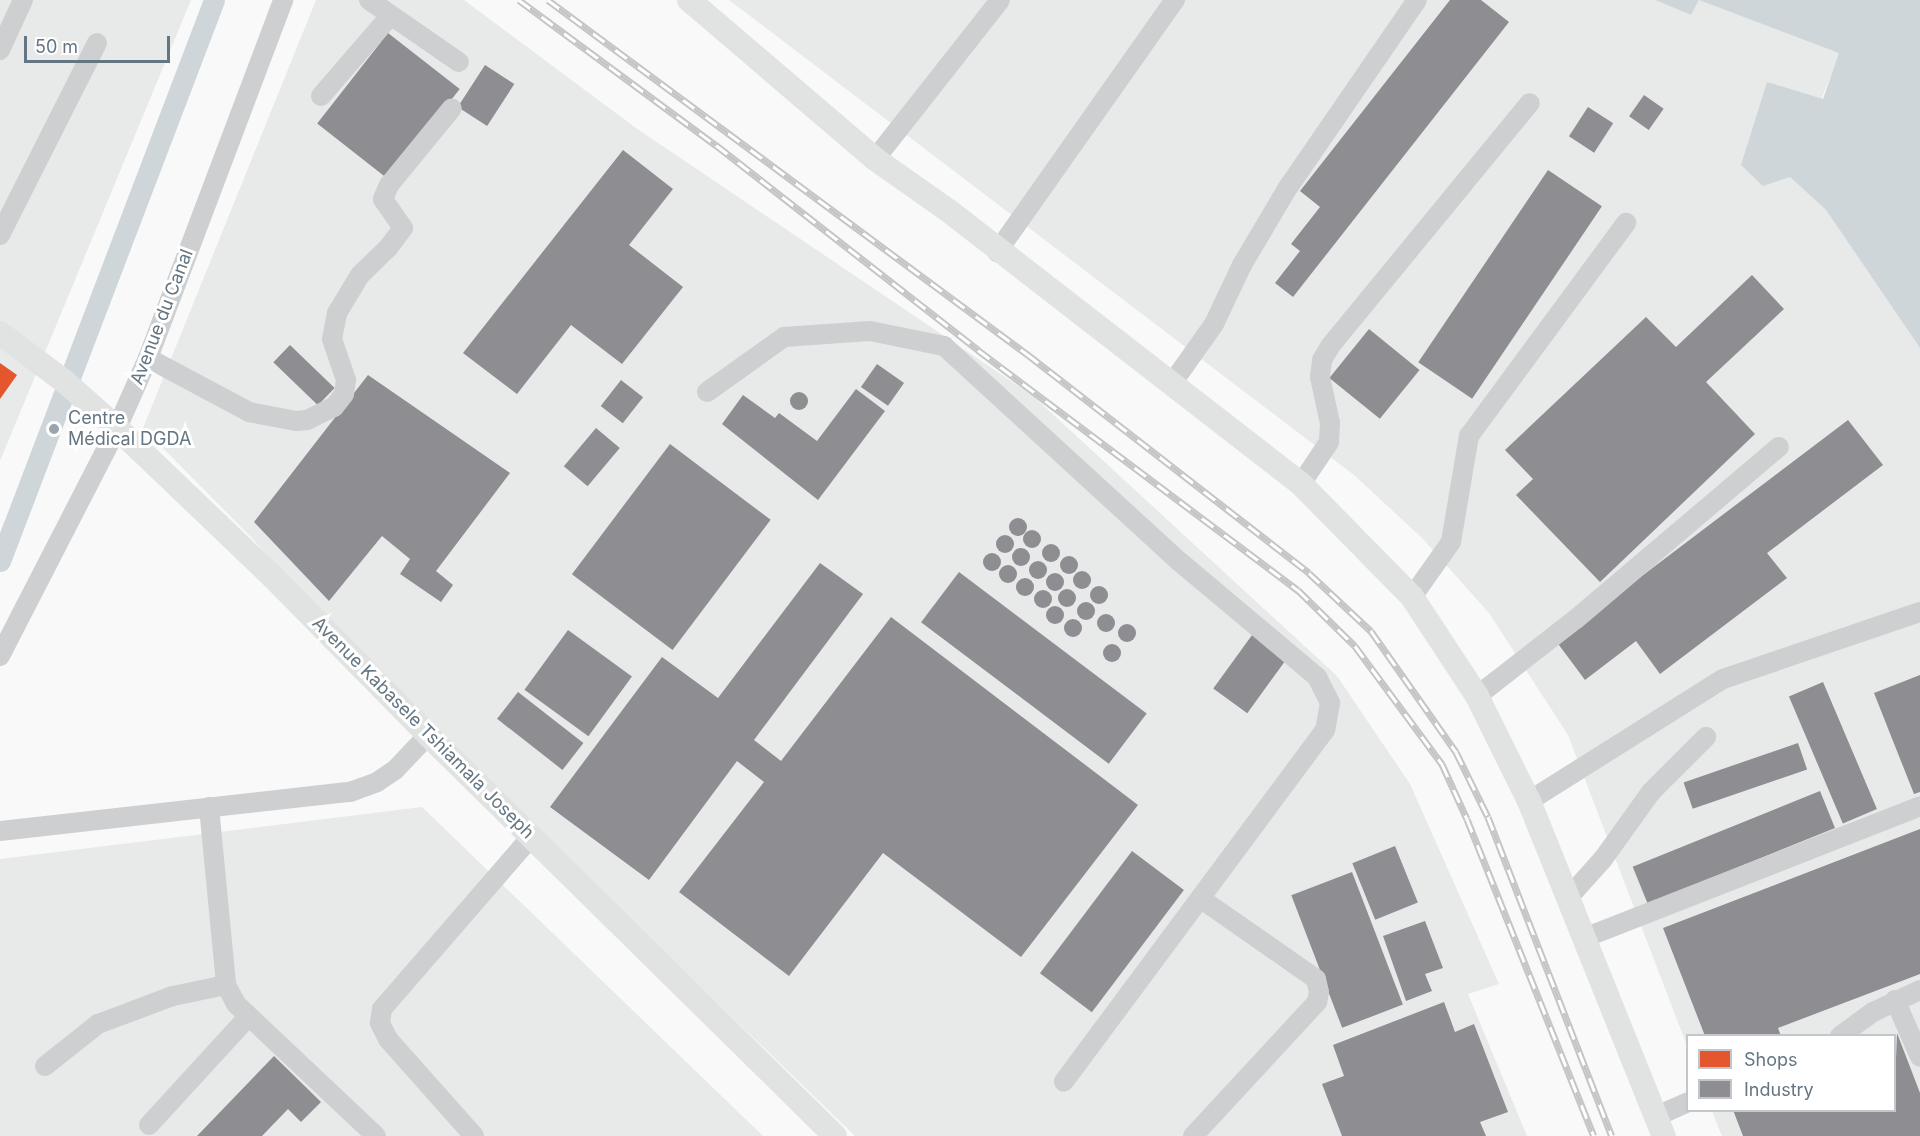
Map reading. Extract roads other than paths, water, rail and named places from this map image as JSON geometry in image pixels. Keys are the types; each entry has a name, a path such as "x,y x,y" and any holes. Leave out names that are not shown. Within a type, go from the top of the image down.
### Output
{"main road":[{"path":"689,0 874,159 949,211 997,252 1173,382 1301,484 1412,597 1477,696 1529,801 1660,1126"},
{"name":"Avenue Kabasele Tshiamala Joseph","path":"0,333 64,381 117,428 273,577 428,735 835,1136"}],"street":[{"path":"0,50 23,0"},
{"name":"Avenue du Canal","path":"0,656 117,428 148,358 283,0"},
{"path":"369,0 459,62"},
{"path":"874,159 1000,0"},
{"path":"997,252 1175,0"},
{"path":"1173,382 1214,324 1242,265 1287,189 1417,0"},
{"path":"321,96 390,16"},
{"path":"0,235 97,44"},
{"path":"1301,484 1329,442 1330,423 1320,377 1322,360 1330,345 1530,104"},
{"path":"148,358 249,412 296,421 334,407 344,394 346,380 332,339 337,313 360,275 388,248 403,228 383,199 389,185 452,108"},
{"path":"1412,597 1451,542 1469,436 1626,224"},
{"path":"707,392 784,337 870,331 944,346 1180,562 1317,677 1330,704 1325,730 1064,1082"},
{"path":"1477,696 1576,619 1779,447"},
{"path":"1529,801 1723,679 1920,612"},
{"path":"0,831 350,792 377,783 395,770 428,735"},
{"path":"1568,898 1603,859 1651,792 1706,737"},
{"path":"1584,938 1920,806"},
{"path":"209,807 226,985 248,1017 376,1136"},
{"path":"474,1136 387,1039 380,1023 382,1009 532,836"},
{"path":"1193,1136 1317,1002 1320,992 1316,979 1200,898"},
{"path":"45,1066 98,1024 173,996 226,985"},
{"path":"1842,1034 1895,1000 1920,990"},
{"path":"1895,1000 1920,1057"},
{"path":"149,1125 248,1017"},
{"path":"1660,1126 1686,1104"}],"waterway":[{"path":"0,561 214,0"}],"railway":[{"path":"519,0 716,145 978,350 1298,590 1355,646 1442,764 1467,819 1594,1136"},
{"path":"548,0 1027,354 1309,573 1371,631 1456,752 1488,817 1612,1136"}],"place":[{"name":"Centre Médical DGDA","path":"54,429"}]}
